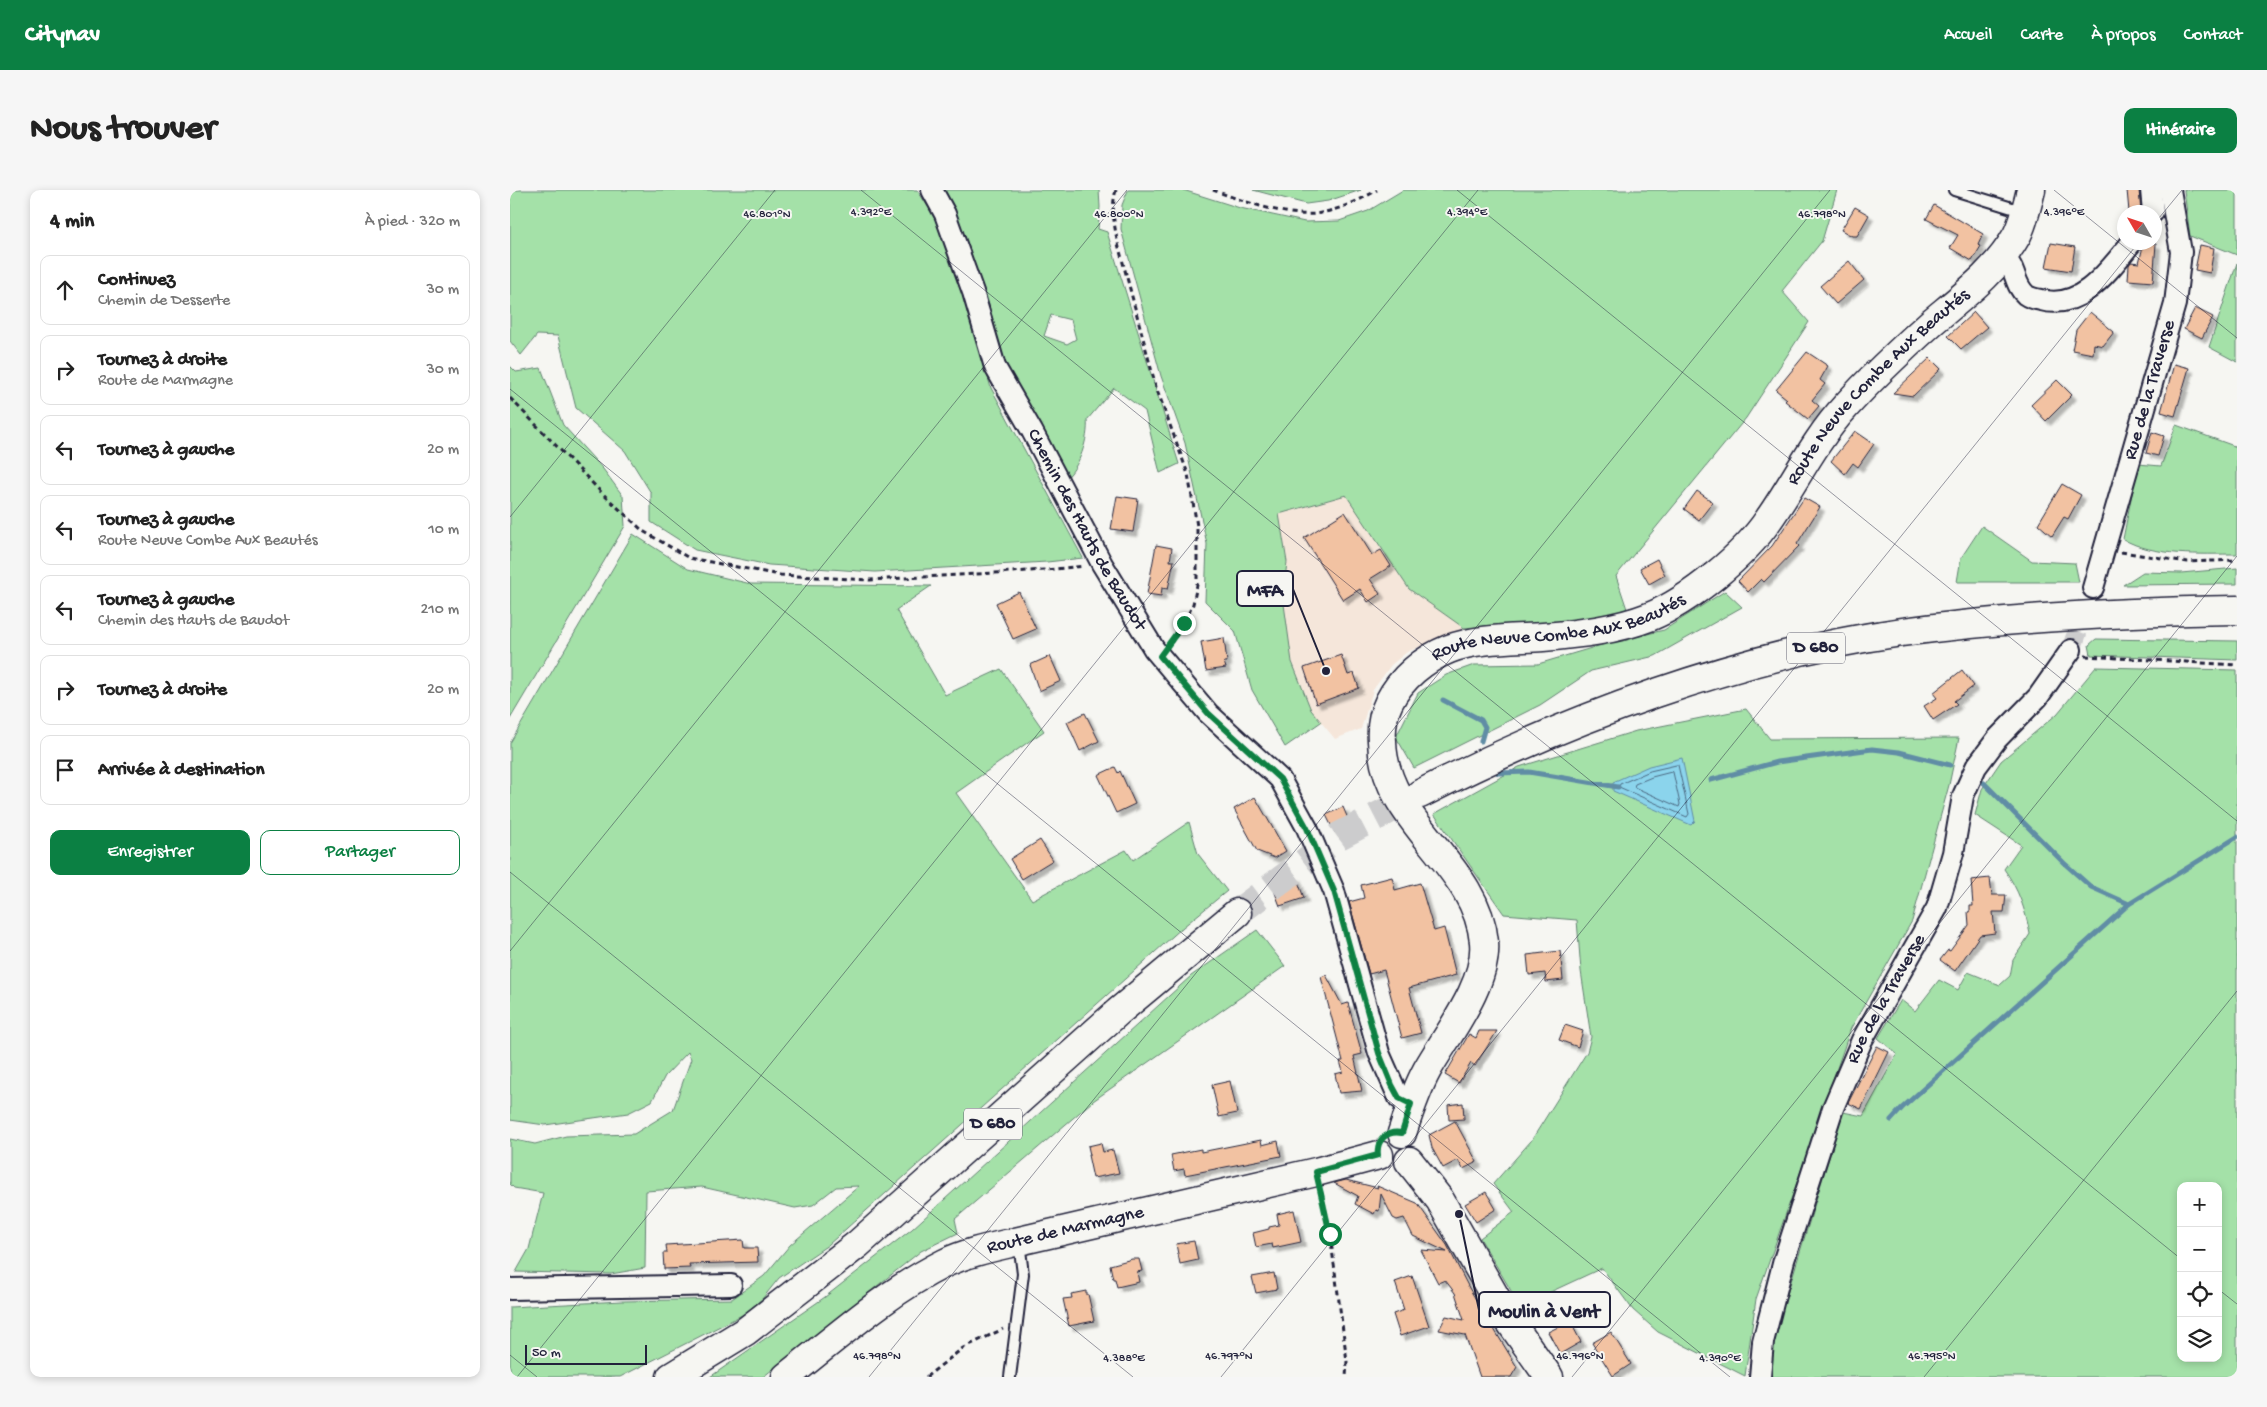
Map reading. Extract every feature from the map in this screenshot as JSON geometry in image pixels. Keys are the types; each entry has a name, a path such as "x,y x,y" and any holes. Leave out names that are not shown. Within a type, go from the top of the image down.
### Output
{"main road":[{"name":"Route Neuve Combe Aux Beautés","path":"1402,1133 1411,1104 1426,1073 1468,1002 1479,975 1485,946 1480,917 1469,894 1409,815 1393,787 1382,759 1382,728 1389,703 1410,672 1449,649 1495,640 1595,631 1649,617 1693,594 1732,560 1768,522 1811,451 1842,409 1893,357 1985,276 2003,257 2018,234 2028,201"},
{"name":"D 680","path":"1420,794 1540,736 1619,707 1722,673 1808,650 1901,632 2018,619 2146,612 2237,610"},
{"name":"D 680","path":"671,1377 746,1331 858,1244 1118,1012 1237,913"},
{"path":"1391,1133 1402,1133 1413,1145 1412,1156 1409,1161 1400,1167 1390,1167 1378,1155 1381,1139 1391,1133"},
{"name":"Route de Marmagne","path":"786,1377 910,1283 947,1262 972,1253 1019,1241 1316,1172 1378,1155"},
{"path":"1409,1161 1440,1200 1506,1316 1549,1377"}],"street":[{"name":"Chemin des Hauts de Baudot","path":"932,190 945,214 995,366 1032,431 1102,564 1160,656 1208,713 1280,779 1307,828 1334,891 1379,1053 1399,1098 1411,1104"},
{"path":"2150,190 2152,205"},
{"name":"Rue de la Traverse","path":"2093,588 2175,304 2181,252 2170,190"},
{"path":"2003,257 2008,261 2018,287 2028,297 2051,303 2065,302 2078,296 2104,277 2126,250"},
{"name":"Rue de la Traverse","path":"1760,1377 1763,1342 1784,1260 1834,1108 1862,1040 1938,908 1953,853 1963,796 1981,760 1997,739 2038,696 2069,653"},
{"path":"510,1289 731,1285"}],"lane":[{"path":"1954,190 2028,201"},
{"path":"1010,1377 1023,1274 1019,1241"}],"path":[{"path":"1116,190 1113,203 1113,218 1117,240 1156,387 1188,474 1197,526 1197,585 1193,604 1184,623 1160,656"},
{"path":"1213,190 1260,206 1314,214 1335,209 1377,190"},
{"path":"510,398 603,494 643,531 689,558 780,575 870,580 1046,570 1102,564"},
{"path":"2105,550 2188,562 2237,560"},
{"path":"2069,653 2237,665"},
{"path":"1316,1172 1330,1234 1348,1361 1346,1377"},
{"path":"926,1377 963,1348 1017,1323"}],"shaded area":[{"path":"1346,495 1409,589 1464,628 1407,652 1391,665 1373,690 1361,729 1335,739 1311,710 1292,662 1283,597 1287,562 1279,514"}],"green space":[{"path":"510,190 917,190 937,220 968,309 991,388 1083,558 1047,562 875,572 769,565 695,550 651,522 651,493 625,451 576,408 558,336 537,335 521,355 510,341"},
{"path":"941,190 1099,190 1098,229 1107,232 1179,464 1160,473 1145,411 1114,388 1087,420 1085,444 1082,453 1074,469 1064,480 1002,357 989,305","holes":["1051,315 1071,320 1076,339 1067,344 1044,336"]},
{"path":"1128,190 1183,190 1240,208 1305,222 1339,221 1368,211 1403,190 1837,190 1822,241 1782,291 1809,322 1746,418 1616,576 1627,609 1602,618 1578,622 1464,628 1409,589 1346,495 1279,514 1287,562 1283,597 1292,662 1311,710 1321,722 1285,747 1252,690 1235,631 1205,601 1207,544 1185,443 1161,376 1121,229 1122,205"},
{"path":"1253,190 1361,190 1328,201 1306,204"},
{"path":"2184,190 2237,190 2237,255 2190,236"},
{"path":"2237,263 2237,362 2209,347"},
{"path":"510,366 516,372 541,368 563,425 603,469 623,496 625,526 510,719"},
{"path":"2176,425 2237,447 2237,554 2163,552 2135,545 2123,539 2138,464 2161,466"},
{"path":"1982,526 2032,561 2075,563 2079,582 1957,582 1961,558"},
{"path":"633,534 688,569 751,584 931,586 896,610 945,695 1001,669 1044,731 956,793 1032,900 1126,850 1133,860 1189,822 1198,854 1227,891 1183,927 828,1245 779,1278 763,1298 744,1314 620,1377 510,1377 510,1307 622,1301 732,1299 764,1276 790,1245 859,1186 836,1187 813,1205 795,1208 702,1187 646,1191 645,1268 611,1274 516,1272 529,1249 543,1193 514,1188 510,1184 510,1139 535,1144 566,1136 634,1134 673,1110 691,1059 688,1052 665,1076 652,1101 628,1113 545,1125 510,1120 510,743"},
{"path":"2237,568 2237,584 2123,585 2143,572 2181,573"},
{"path":"1725,591 1742,607 1655,656 1591,671 1540,705 1414,768 1396,737 1418,693 1446,675 1474,665 1538,664 1605,644 1664,630"},
{"path":"2096,639 2237,641 2237,660 2091,655 2089,645"},
{"path":"2096,667 2237,670 2237,1377 1768,1377 1773,1340 1843,1112 1863,1116 1897,1054 1878,1038 1901,1000 1915,1011 1939,980 1958,990 1968,972 2000,985 2010,976 2013,960 2030,934 2021,900 2014,884 2004,869 2021,845 1975,815 1982,789 2001,761 2057,714"},
{"path":"1746,709 1770,739 1959,738 1949,785 1912,921 1851,1028 1756,1299 1745,1376 1658,1332 1633,1310 1602,1268 1520,1306 1480,1238 1514,1212 1493,1184 1531,1141 1587,1052 1591,1037 1581,971 1577,920 1504,914 1434,814 1519,767 1636,731"},
{"path":"1257,930 1285,966 1093,1101 955,1219 958,1233 921,1251 763,1377 710,1377 825,1297 912,1229 1191,976"}],"water":[{"path":"1682,758 1695,821 1691,825 1613,791 1613,782 1649,766"}],"building":[{"path":"2127,190 2139,190 2140,205 2128,205"},
{"path":"1934,205 1983,234 1978,245 1981,246 1972,261 1950,248 1958,235 1926,219"},
{"path":"1855,207 1869,215 1857,236 1852,236 1841,230"},
{"path":"2051,243 2075,247 2071,271 2046,267"},
{"path":"2200,245 2214,248 2210,273 2195,270"},
{"path":"2142,250 2156,250 2153,282 2128,280 2129,265 2131,262 2139,263"},
{"path":"1849,261 1864,280 1836,304 1820,286"},
{"path":"2195,308 2213,317 2202,338 2184,329"},
{"path":"1974,312 1987,327 1961,349 1948,336"},
{"path":"2090,312 2114,332 2103,346 2094,344 2093,354 2072,350 2076,330"},
{"path":"1807,352 1828,366 1820,380 1825,384 1812,400 1819,406 1808,419 1785,401 1787,399 1776,390"},
{"path":"1930,358 1941,369 1913,396 1893,393"},
{"path":"2174,364 2189,368 2175,416 2161,412"},
{"path":"2057,380 2072,395 2046,421 2031,405"},
{"path":"1855,431 1874,444 1858,467 1853,463 1845,474 1831,461"},
{"path":"2152,432 2164,436 2158,456 2146,453"},
{"path":"2062,484 2081,495 2068,519 2064,517 2052,536 2038,524"},
{"path":"1697,491 1713,502 1699,520 1684,509"},
{"path":"1117,496 1138,499 1133,532 1111,529"},
{"path":"1804,498 1820,507 1797,544 1799,546 1764,582 1761,579 1748,592 1738,581 1772,546"},
{"path":"1345,512 1372,555 1381,550 1391,566 1370,579 1380,594 1368,602 1360,589 1343,600 1304,538"},
{"path":"1156,545 1172,548 1170,561 1174,561 1168,589 1162,588 1161,596 1147,594"},
{"path":"1657,559 1665,575 1649,584 1640,568"},
{"path":"1019,592 1036,629 1013,639 996,603"},
{"path":"1224,638 1227,662 1224,662 1226,668 1206,671 1201,642"},
{"path":"1341,655 1348,675 1354,673 1359,688 1316,704 1304,668"},
{"path":"1050,656 1061,681 1039,691 1030,665"},
{"path":"1962,670 1974,686 1954,701 1957,704 1933,720 1924,706 1937,698 1933,693"},
{"path":"1085,713 1099,741 1080,751 1067,722"},
{"path":"1115,767 1118,773 1120,771 1135,804 1116,813 1098,775"},
{"path":"1255,797 1286,851 1275,858 1257,851 1234,809"},
{"path":"1343,807 1351,826 1335,833 1326,815"},
{"path":"1040,840 1053,860 1022,879 1010,859"},
{"path":"1296,876 1304,898 1280,906 1272,885"},
{"path":"1392,877 1395,890 1420,883 1434,931 1444,928 1456,975 1409,988 1421,1033 1402,1038 1384,970 1369,974 1349,902 1364,898 1361,885"},
{"path":"1990,878 1992,895 2006,895 2004,912 1993,912 1995,933 1980,935 1955,971 1940,960 1948,950 1950,951 1969,925 1968,912 1970,911 1970,906 1973,906 1971,880"},
{"path":"1560,951 1563,980 1546,982 1545,973 1529,975 1527,955"},
{"path":"1326,975 1342,1005 1348,1003 1362,1054 1354,1056 1362,1091 1339,1093 1335,1074 1343,1072 1340,1061 1343,1061 1321,977"},
{"path":"1565,1025 1583,1031 1578,1047 1559,1040"},
{"path":"1479,1031 1497,1031 1475,1066 1471,1063 1459,1083 1445,1075 1469,1034 1476,1038"},
{"path":"1877,1046 1889,1052 1861,1109 1848,1103"},
{"path":"1230,1081 1237,1113 1219,1117 1212,1085"},
{"path":"1463,1103 1464,1119 1449,1120 1448,1105"},
{"path":"1455,1121 1477,1162 1463,1169 1458,1160 1443,1168 1432,1148 1429,1135"},
{"path":"1261,1140 1262,1145 1278,1141 1281,1156 1185,1175 1184,1169 1174,1171 1171,1155 1201,1149 1201,1152"},
{"path":"1101,1143 1103,1152 1113,1150 1119,1173 1093,1178 1088,1146"},
{"path":"1346,1180 1378,1188 1377,1186 1417,1203 1447,1245 1469,1288 1517,1367 1511,1377 1480,1377 1465,1335 1439,1330 1446,1316 1464,1320 1455,1293 1445,1280 1438,1283 1421,1250 1447,1252 1413,1236 1404,1218 1397,1220 1393,1218 1381,1194 1379,1211 1376,1210 1374,1214 1355,1204 1358,1196 1334,1183"},
{"path":"1486,1192 1496,1209 1476,1222 1465,1204"},
{"path":"1294,1210 1301,1242 1273,1248 1272,1244 1256,1247 1253,1233 1279,1225 1277,1214"},
{"path":"743,1240 744,1248 757,1248 758,1262 689,1264 690,1268 664,1269 663,1253 667,1253 666,1245"},
{"path":"1194,1241 1198,1260 1180,1264 1176,1244"},
{"path":"1139,1259 1142,1271 1137,1272 1139,1282 1117,1287 1110,1265"},
{"path":"1274,1273 1277,1289 1256,1293 1252,1277"},
{"path":"1412,1276 1429,1326 1400,1336 1393,1314 1404,1310 1395,1282"},
{"path":"1086,1291 1094,1321 1069,1326 1063,1299 1072,1298 1071,1294"},
{"path":"1570,1321 1581,1342 1560,1354 1548,1332"},
{"path":"1611,1332 1631,1364 1613,1376 1592,1343"}],"waterway":[{"path":"1443,700 1481,720 1485,727 1481,741"},
{"path":"1711,780 1777,762 1872,749 1899,752 1950,765"},
{"path":"1498,773 1529,772 1618,787"},
{"path":"1984,783 2064,863 2091,887 2129,904"},
{"path":"1891,1120 2129,904 2237,837"}],"tunnel":[{"path":"2071,650 2093,588"},
{"path":"1237,913 1339,836 1420,794"}],"place":[{"name":"MFA","path":"1326,671"},
{"name":"Moulin à Vent","path":"1459,1214"}],"route":[{"path":"1184,623 1160,656 1208,713 1280,779 1307,828 1334,891 1379,1053 1399,1098 1411,1104 1402,1133 1391,1133 1381,1139 1378,1155 1316,1172 1330,1234"}]}
